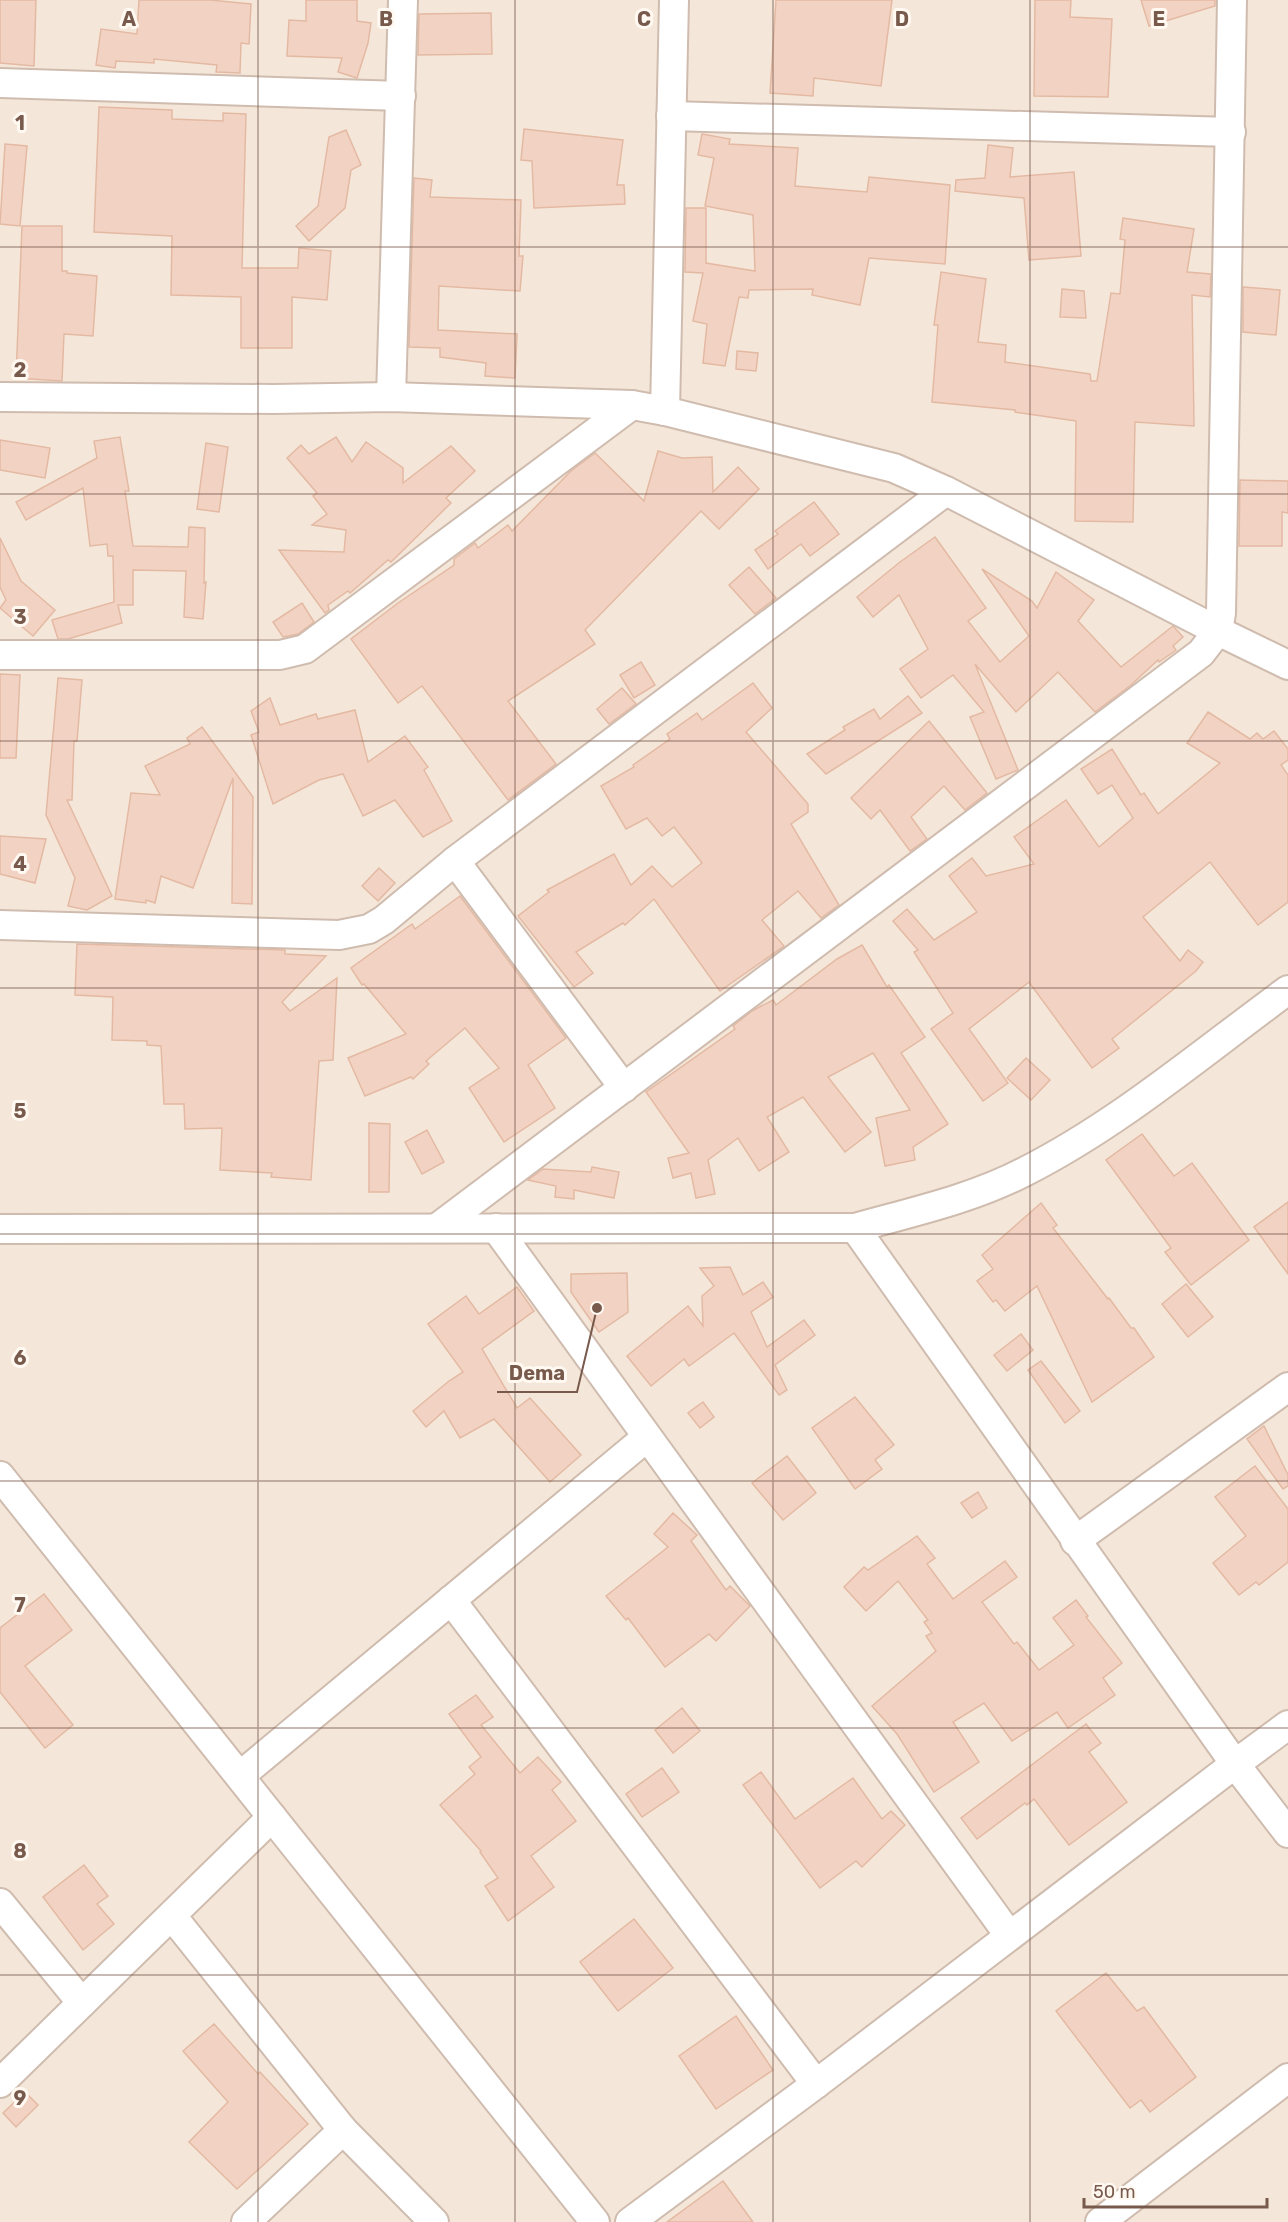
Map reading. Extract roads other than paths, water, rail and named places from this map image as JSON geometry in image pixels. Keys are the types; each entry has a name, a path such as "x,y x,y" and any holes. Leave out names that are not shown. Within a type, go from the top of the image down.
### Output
{"street":[{"path":"391,397 403,0"},
{"path":"665,411 674,0"},
{"path":"437,1228 1201,653 1218,631 1221,613 1232,0"},
{"path":"0,83 401,96"},
{"path":"671,116 1231,132"},
{"path":"0,397 273,399 391,397 632,405 665,411 894,468 946,491 1288,665"},
{"path":"0,655 280,655 305,649 632,405"},
{"path":"0,925 339,935 369,929 384,920 455,861 946,491"},
{"path":"455,861 624,1088"},
{"path":"0,1229 855,1228 967,1196 1022,1173 1068,1148 1121,1113 1288,990"},
{"path":"496,1228 1009,1935"},
{"path":"855,1228 1235,1764 1288,1833"},
{"path":"1076,1540 1288,1386"},
{"path":"240,1776 647,1437"},
{"path":"0,1476 595,2222"},
{"path":"451,1600 816,2084"},
{"path":"630,2222 816,2084 1288,1725"},
{"path":"0,2083 272,1817"},
{"path":"0,1903 82,2003"},
{"path":"172,1916 343,2130 434,2222"},
{"path":"1100,2222 1288,2078"},
{"path":"246,2222 343,2130"}],"place":[{"name":"Dema","path":"597,1308"}]}
